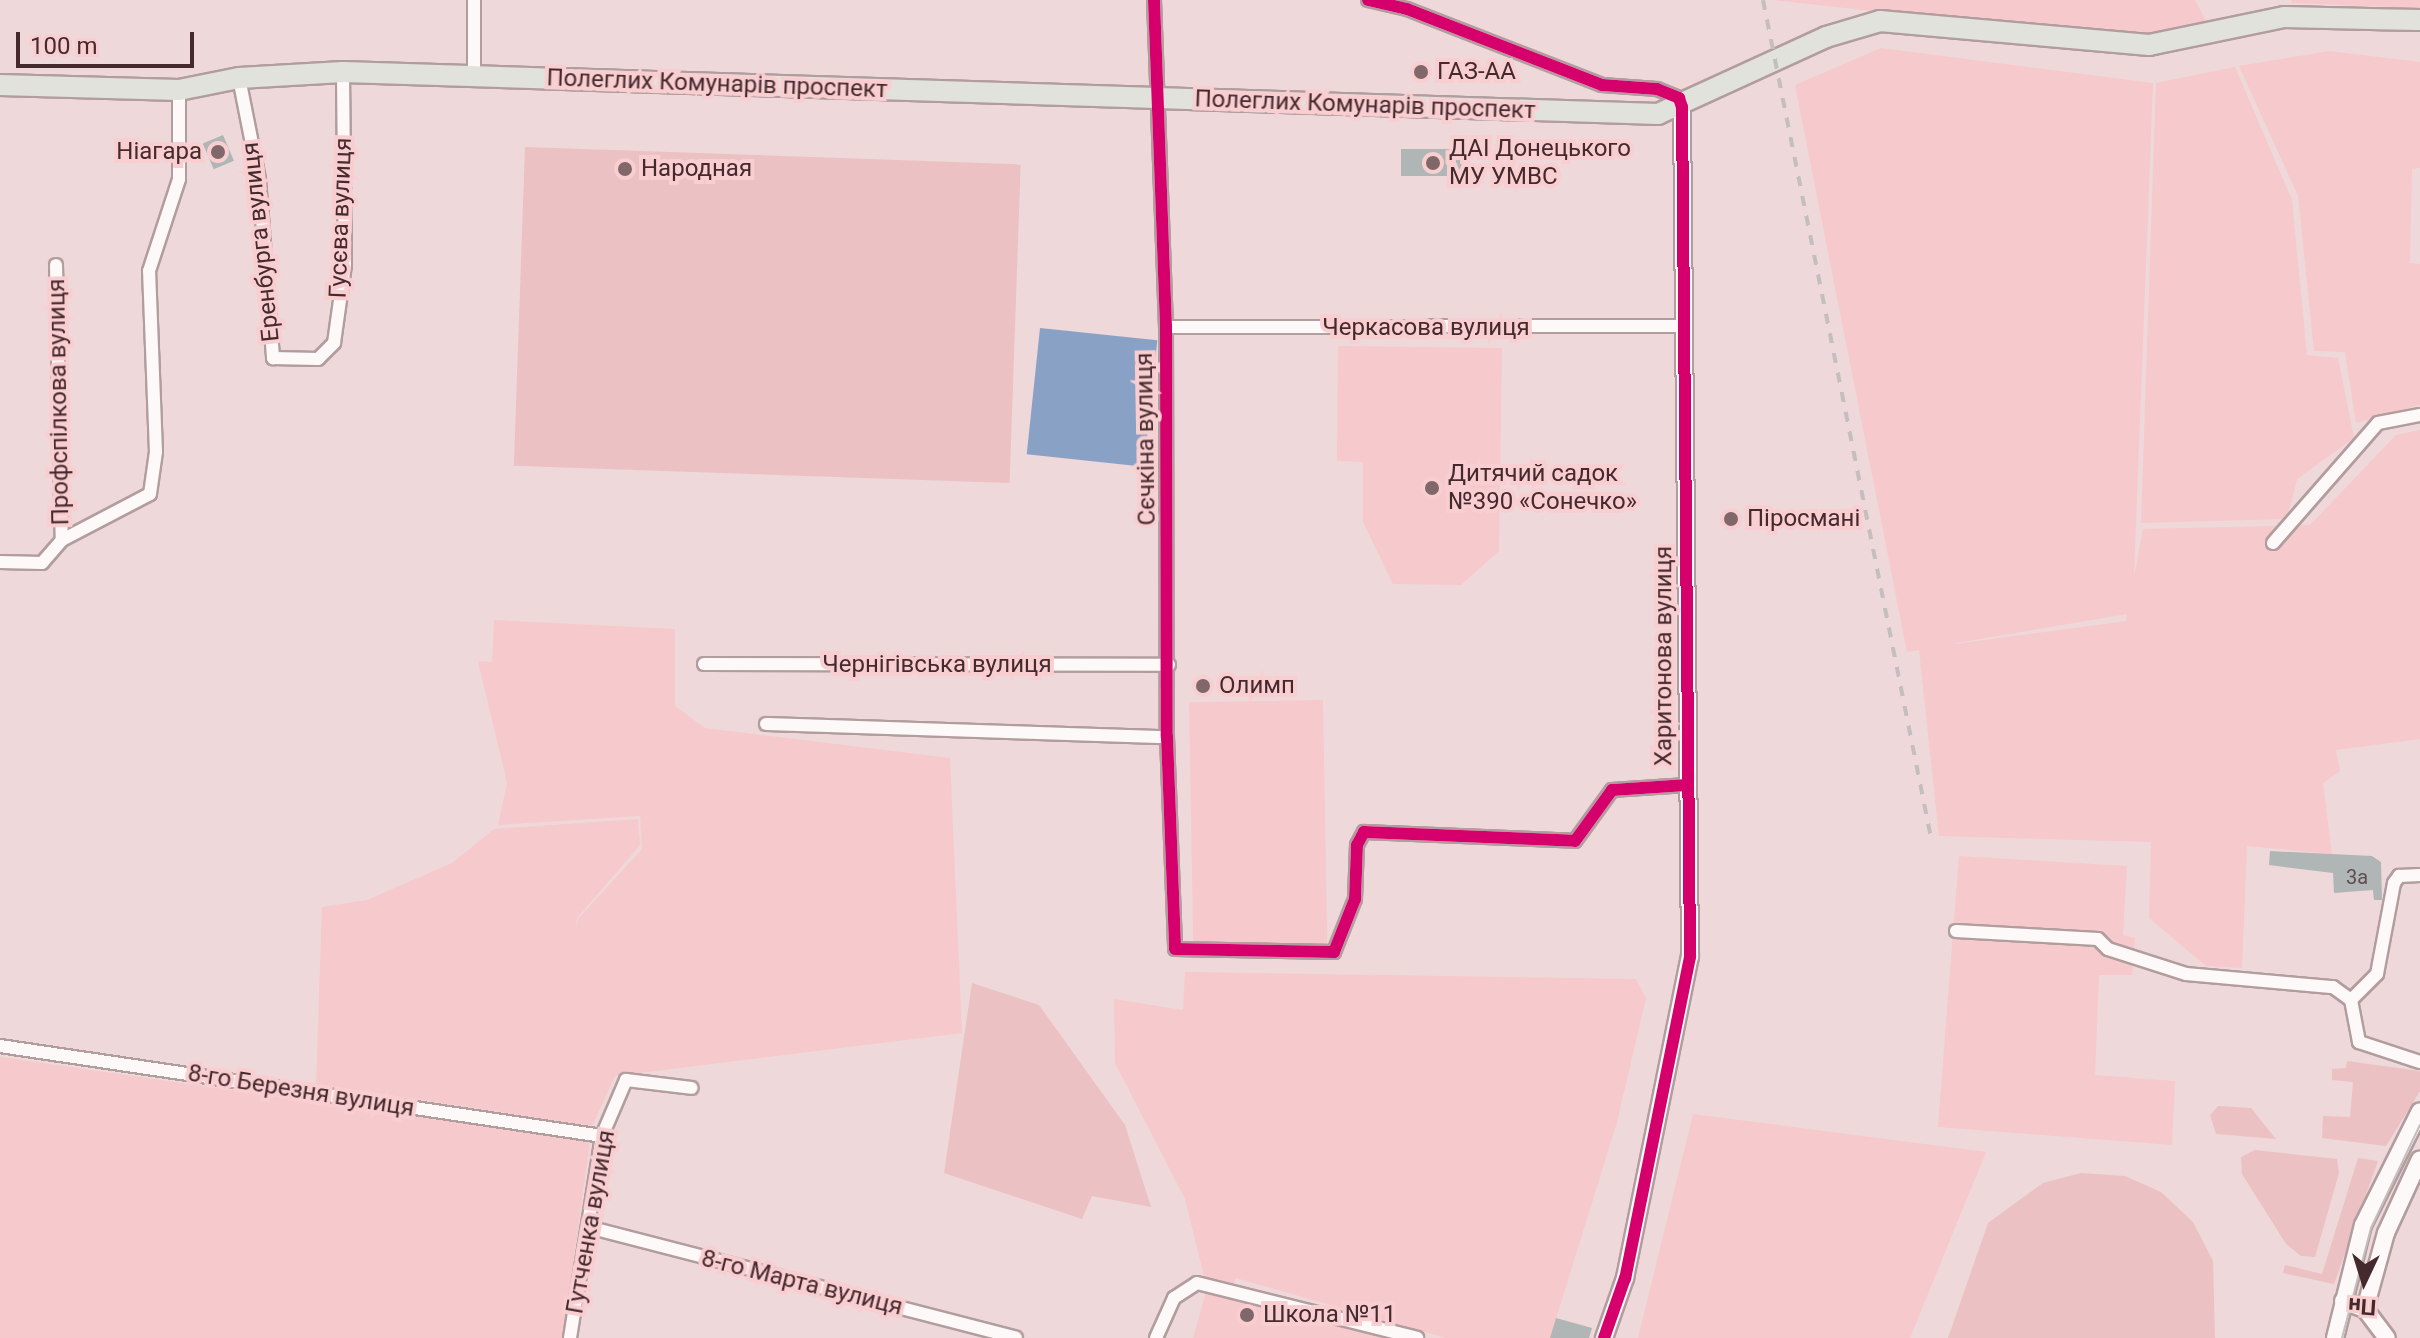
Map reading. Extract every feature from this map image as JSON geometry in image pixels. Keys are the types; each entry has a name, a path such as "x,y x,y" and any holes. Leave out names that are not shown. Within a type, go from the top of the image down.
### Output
{"main road":[{"name":"Полеглих Комунарів проспект","path":"0,85 179,90 239,78 343,72 1658,114 1682,107 1826,37 1880,21 2149,45 2284,17 2420,20"}],"street":[{"path":"474,0 474,76"},
{"name":"Сєчкіна вулиця","path":"1154,0 1166,327 1167,737 1175,949 1327,955 1340,942 1355,899 1357,845 1364,832 1575,841 1612,790 1687,785"},
{"path":"1368,0 1407,9 1588,80 1657,89 1679,98 1682,107"},
{"name":"Гусєва вулиця","path":"273,358 318,359 334,343 345,265 343,72"},
{"name":"Еренбурга вулиця","path":"239,78 259,179 273,358"},
{"path":"0,562 42,563 62,540 150,494 156,452 149,271 179,179 179,90"},
{"name":"Харитонова вулиця","path":"1604,1338 1625,1278 1685,1004 1687,785 1682,107"},
{"name":"Профспілкова вулиця","path":"56,265 62,540"},
{"name":"Черкасова вулиця","path":"1166,327 1685,326"},
{"path":"2273,543 2378,423 2420,415"},
{"name":"Чернігівська вулиця","path":"704,664 1169,665"},
{"path":"766,724 1167,737"},
{"path":"2351,1000 2377,974 2394,883 2399,876 2420,875"},
{"path":"1956,931 2098,939 2108,949 2186,974 2326,986 2351,1000 2359,1042 2420,1062"},
{"name":"8-го Березня вулиця","path":"0,1046 602,1136"},
{"name":"Гутченка вулиця","path":"570,1338 602,1136 626,1080 692,1088"},
{"path":"2335,1338 2343,1301 2378,1187 2420,1111"},
{"path":"2365,1309 2386,1233 2420,1159"},
{"name":"8-го Марта вулиця","path":"588,1227 1016,1338"},
{"path":"1156,1338 1174,1298 1197,1283 1417,1338"},
{"path":"2343,1301 2365,1309 2387,1338"}],"shaded area":[{"path":"1774,0 2195,0 2206,21 2122,39"},
{"path":"2291,0 2420,0 2420,8 2292,3"},
{"path":"1881,48 2153,83 2134,577 2143,529 2310,525 2396,435 2420,430 2420,739 2336,750 2340,771 2323,783 2332,854 2247,846 2242,968 2206,966 2149,918 2151,842 1939,836 1919,650 1907,652 1795,85","holes":["2127,614 2126,621 1955,644"]},
{"path":"2329,51 2420,62 2420,168 2412,169 2410,263 2420,264 2420,405 2356,423 2345,352 2314,351 2298,196 2239,66"},
{"path":"2235,67 2292,200 2307,355 2338,358 2354,438 2297,479 2287,519 2141,523 2156,83"},
{"path":"525,147 1021,164 1010,483 514,466"},
{"name":"Дитячий садок №390 «Сонечко»","path":"1338,346 1502,348 1499,551 1461,585 1393,584 1363,522 1363,462 1337,461"},
{"path":"494,620 675,629 675,706 705,728 950,758 962,1033 615,1076 592,1126 316,1084 322,907 367,900 452,863 494,829 638,819 640,845 577,918 576,931 578,919 642,849 640,816 498,825 507,783 478,661 492,662"},
{"path":"1323,700 1327,956 1193,958 1189,702"},
{"path":"1959,856 2127,866 2123,935 2135,938 2132,975 2099,975 2095,1075 2175,1081 2172,1145 1938,1127"},
{"path":"1185,972 1636,979 1646,998 1617,1122 1550,1338 1446,1338 1236,1278 1233,1285 1204,1276 1185,1199 1115,1063 1114,999 1183,1010"},
{"path":"972,983 1039,1005 1125,1125 1151,1207 1092,1196 1082,1219 944,1173"},
{"path":"0,1057 590,1141 563,1338 0,1338"},
{"path":"2347,1061 2420,1071 2420,1091 2386,1146 2322,1138 2323,1116 2350,1117 2353,1082 2332,1080 2332,1069 2346,1068"},
{"path":"2218,1106 2251,1108 2276,1139 2216,1134 2210,1115"},
{"path":"1693,1114 1986,1152 1910,1338 1638,1338"},
{"path":"2255,1150 2337,1159 2339,1173 2315,1257 2301,1256 2286,1244 2242,1174 2241,1157"},
{"path":"2358,1158 2378,1161 2334,1284 2283,1273 2285,1265 2322,1274"},
{"path":"2081,1173 2125,1176 2161,1192 2193,1222 2213,1261 2215,1338 1948,1338 1988,1223 2043,1183"},
{"name":"Школа №11","path":"1206,1292 1382,1338 1193,1338"}],"water":[{"path":"1040,328 1157,340 1144,467 1027,454"}],"building":[{"name":"Ніагара","path":"223,135 234,161 214,169 203,144"},
{"name":"ДАІ Донецького МУ УМВС","path":"1401,149 1465,149 1465,176 1401,176"},
{"path":"2270,851 2372,856 2381,862 2382,900 2374,900 2373,890 2334,893 2333,873 2269,865"},
{"path":"1556,1318 1592,1328 1589,1338 1550,1338"}],"tram line":[{"path":"2342,1338 2371,1228 2420,1125"}],"railway":[{"path":"1763,0 1931,838"}],"cycle path":[{"path":"1154,0 1166,327 1167,737 1175,949 1334,952 1355,899 1357,845 1364,832 1575,841 1612,790 1687,785"},
{"path":"1368,0 1407,9 1602,85 1657,89 1679,98 1682,107 1690,957 1625,1278 1604,1338"}],"place":[{"name":"ГАЗ-АА","path":"1421,72"},
{"name":"Ніагара","path":"218,152"},
{"name":"ДАІ Донецького МУ УМВС","path":"1433,163"},
{"name":"Народная","path":"625,169"},
{"name":"Дитячий садок №390 «Сонечко»","path":"1432,488"},
{"name":"Піросмані","path":"1731,519"},
{"name":"Олимп","path":"1203,686"},
{"name":"Школа №11","path":"1247,1315"}]}
